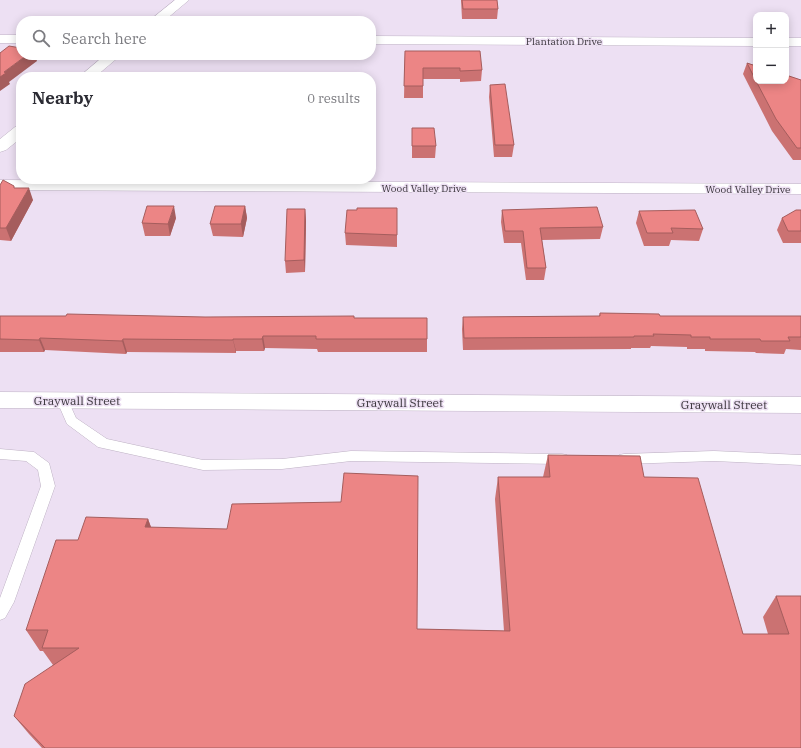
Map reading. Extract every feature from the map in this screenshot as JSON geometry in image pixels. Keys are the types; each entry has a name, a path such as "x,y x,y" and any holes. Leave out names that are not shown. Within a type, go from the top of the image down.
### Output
{"street":[{"path":"162,16 183,0"},
{"path":"0,39 16,39"},
{"name":"Plantation Drive","path":"376,40 753,42"},
{"path":"789,42 801,42"},
{"path":"92,72 108,60"},
{"path":"0,147 16,134"},
{"name":"Wood Valley Drive","path":"0,185 801,190"},
{"name":"Graywall Street","path":"0,400 801,405"}],"lane":[{"path":"63,400 71,421 103,443 203,464 282,464 351,456 572,459"},
{"path":"0,454 29,456 44,468 48,486 6,602 0,613"},
{"path":"611,459 714,456 801,460"}],"building":[{"path":"462,0 497,0 498,9 463,9"},
{"path":"9,46 16,47 16,60 20,60 4,72 6,73 0,77 0,53"},
{"path":"405,51 480,51 482,70 460,71 460,68 423,68 423,86 404,86"},
{"path":"747,63 753,65 753,75"},
{"path":"789,76 801,80 801,148 797,148 776,119 758,84 789,84"},
{"path":"505,84 514,145 495,145 490,85"},
{"path":"412,128 434,128 436,146 412,146"},
{"path":"3,180 14,186 14,188 29,188 6,228 0,228 0,185"},
{"path":"147,206 174,206 168,224 142,223"},
{"path":"215,206 245,206 241,224 210,224"},
{"path":"597,207 603,227 540,228 546,268 527,268 523,231 505,231 502,210"},
{"path":"357,208 397,208 397,235 345,233 347,210 357,210"},
{"path":"287,209 305,209 304,260 285,261"},
{"path":"695,210 703,229 671,228 673,233 647,233 639,211"},
{"path":"796,210 801,210 801,231 788,231 782,218"},
{"path":"600,313 659,314 660,316 801,316 801,337 788,337 790,341 761,341 760,339 710,339 710,337 691,337 691,335 653,334 654,336 634,337 464,338 463,317 600,316"},
{"path":"67,314 205,317 354,316 354,318 427,318 427,339 316,339 316,336 263,336 262,339 233,340 123,339 122,341 40,338 39,340 0,339 0,316 66,316"},
{"path":"548,455 640,456 644,477 698,478 743,634 789,634 776,596 801,596 801,748 45,748 14,716 25,684 79,648 42,648 48,630 26,630 56,540 78,540 86,517 148,519 145,527 227,529 232,504 341,502 344,473 418,476 417,629 510,631 498,477 550,477"}]}
